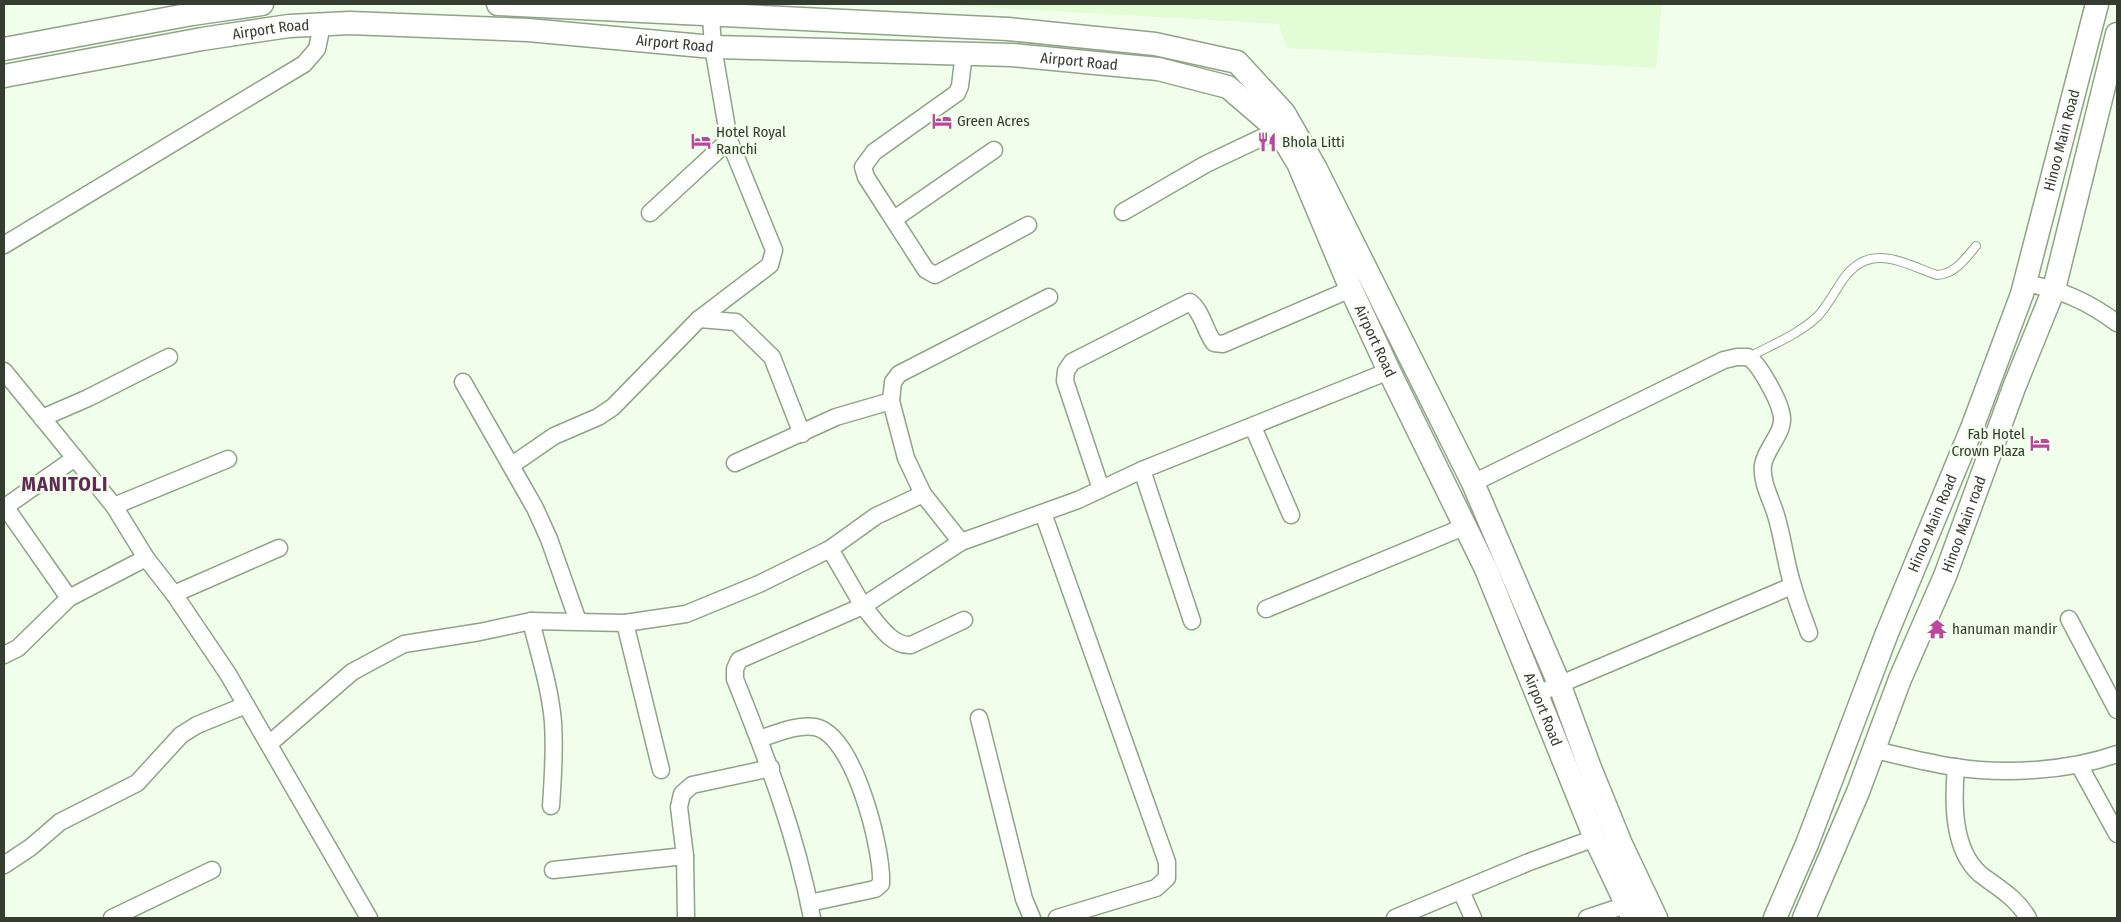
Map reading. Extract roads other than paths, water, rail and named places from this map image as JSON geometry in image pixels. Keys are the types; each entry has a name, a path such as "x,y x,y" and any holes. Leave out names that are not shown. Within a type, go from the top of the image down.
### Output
{"street":[{"name":"Airport Road","path":"4,49 192,14 262,4"},
{"name":"Airport Road","path":"498,4 1008,30 1155,44 1237,62 1284,113 1316,169 1473,483 1560,686 1618,835 1656,918"},
{"name":"Hinoo Main Road","path":"1775,918 1806,844 1887,633 1972,428 2001,352 2025,283 2097,4"},
{"path":"512,465 554,436 598,417 613,407 699,318 770,265 774,250 729,140 713,47 711,16"},
{"name":"Airport Road","path":"4,76 202,39 289,26 350,24 528,30 713,47 964,52 1158,69 1228,87 1278,130 1298,163 1351,289 1389,371 1486,568 1595,838 1630,912"},
{"path":"4,245 304,64 317,49 322,25"},
{"name":"Hinoo Main road","path":"1804,918 1875,750 1900,679 1945,576 2015,385 2054,289 2117,34"},
{"path":"964,52 960,86 956,93 874,152 863,166 866,177 926,270 935,275 1028,225"},
{"path":"1123,212 1206,164 1278,130"},
{"path":"650,213 729,140"},
{"path":"894,219 994,150"},
{"path":"2025,283 2054,289 2082,300 2117,323"},
{"path":"1101,489 1066,381 1066,371 1072,362 1190,302 1195,306 1208,335 1214,343 1223,344 1351,289"},
{"path":"961,542 922,494 906,458 891,401 892,382 899,374 1050,297"},
{"path":"699,318 736,322 772,358 802,434"},
{"path":"42,418 88,398 169,357"},
{"path":"1473,483 1724,360 1748,357 1761,370 1781,412 1782,423 1763,464 1764,476 1768,495 1775,513 1792,586 1809,633"},
{"path":"4,371 114,506 146,558 174,594 228,674 368,918"},
{"path":"759,739 796,727 815,727 830,736 842,752 862,790 872,823 881,884 875,889 810,911 797,850 771,768 759,739 735,679 735,669 739,660 863,606 961,542 1043,513 1142,470 1389,371"},
{"path":"463,382 529,496 549,539 578,621"},
{"path":"735,463 836,417 891,401"},
{"path":"1253,426 1291,515"},
{"path":"69,598 4,506 74,458"},
{"path":"114,506 228,460"},
{"path":"1142,470 1192,621"},
{"path":"269,744 352,672 404,644 480,632 531,621 625,623 686,614 760,584 830,549 876,516 922,494"},
{"path":"1043,513 1167,862 1168,871 1167,878 1156,888 1057,918"},
{"path":"1266,609 1466,526"},
{"path":"174,594 279,548"},
{"path":"830,549 863,606 893,640 902,646 911,645 964,620"},
{"path":"4,655 18,648 69,598 146,558"},
{"path":"1537,694 1560,686 1792,586"},
{"path":"2069,619 2117,710"},
{"path":"531,621 549,693 553,720 554,759 551,806"},
{"path":"625,623 661,770"},
{"path":"4,865 31,848 60,822 137,783 181,735 197,725 246,705"},
{"path":"979,718 1024,899 1032,918"},
{"path":"1875,750 1956,768 2010,770 2079,765 2117,754"},
{"path":"2079,765 2117,834"},
{"path":"686,918 685,856 679,807 682,794 692,785 771,768"},
{"path":"1956,768 1954,815 1961,841 1969,859 1980,873 2005,890 2016,901 2028,918"},
{"path":"1395,918 1529,862 1595,838"},
{"path":"553,870 685,856"},
{"path":"112,918 212,870"},
{"path":"1461,891 1473,918"},
{"path":"1587,918 1630,912"}],"lane":[{"path":"1748,357 1806,326 1818,315 1844,279 1862,261 1875,257 1890,258 1937,275 1958,266 1976,246"}],"place":[{"name":"Green Acres","path":"942,121"},
{"name":"Hotel Royal Ranchi","path":"701,141"},
{"name":"Bhola Litti","path":"1267,142"},
{"name":"Fab Hotel Crown Plaza","path":"2040,443"},
{"name":"hanuman mandir","path":"1937,629"}],"district":[{"name":"MANITOLI","path":"65,484"}]}
